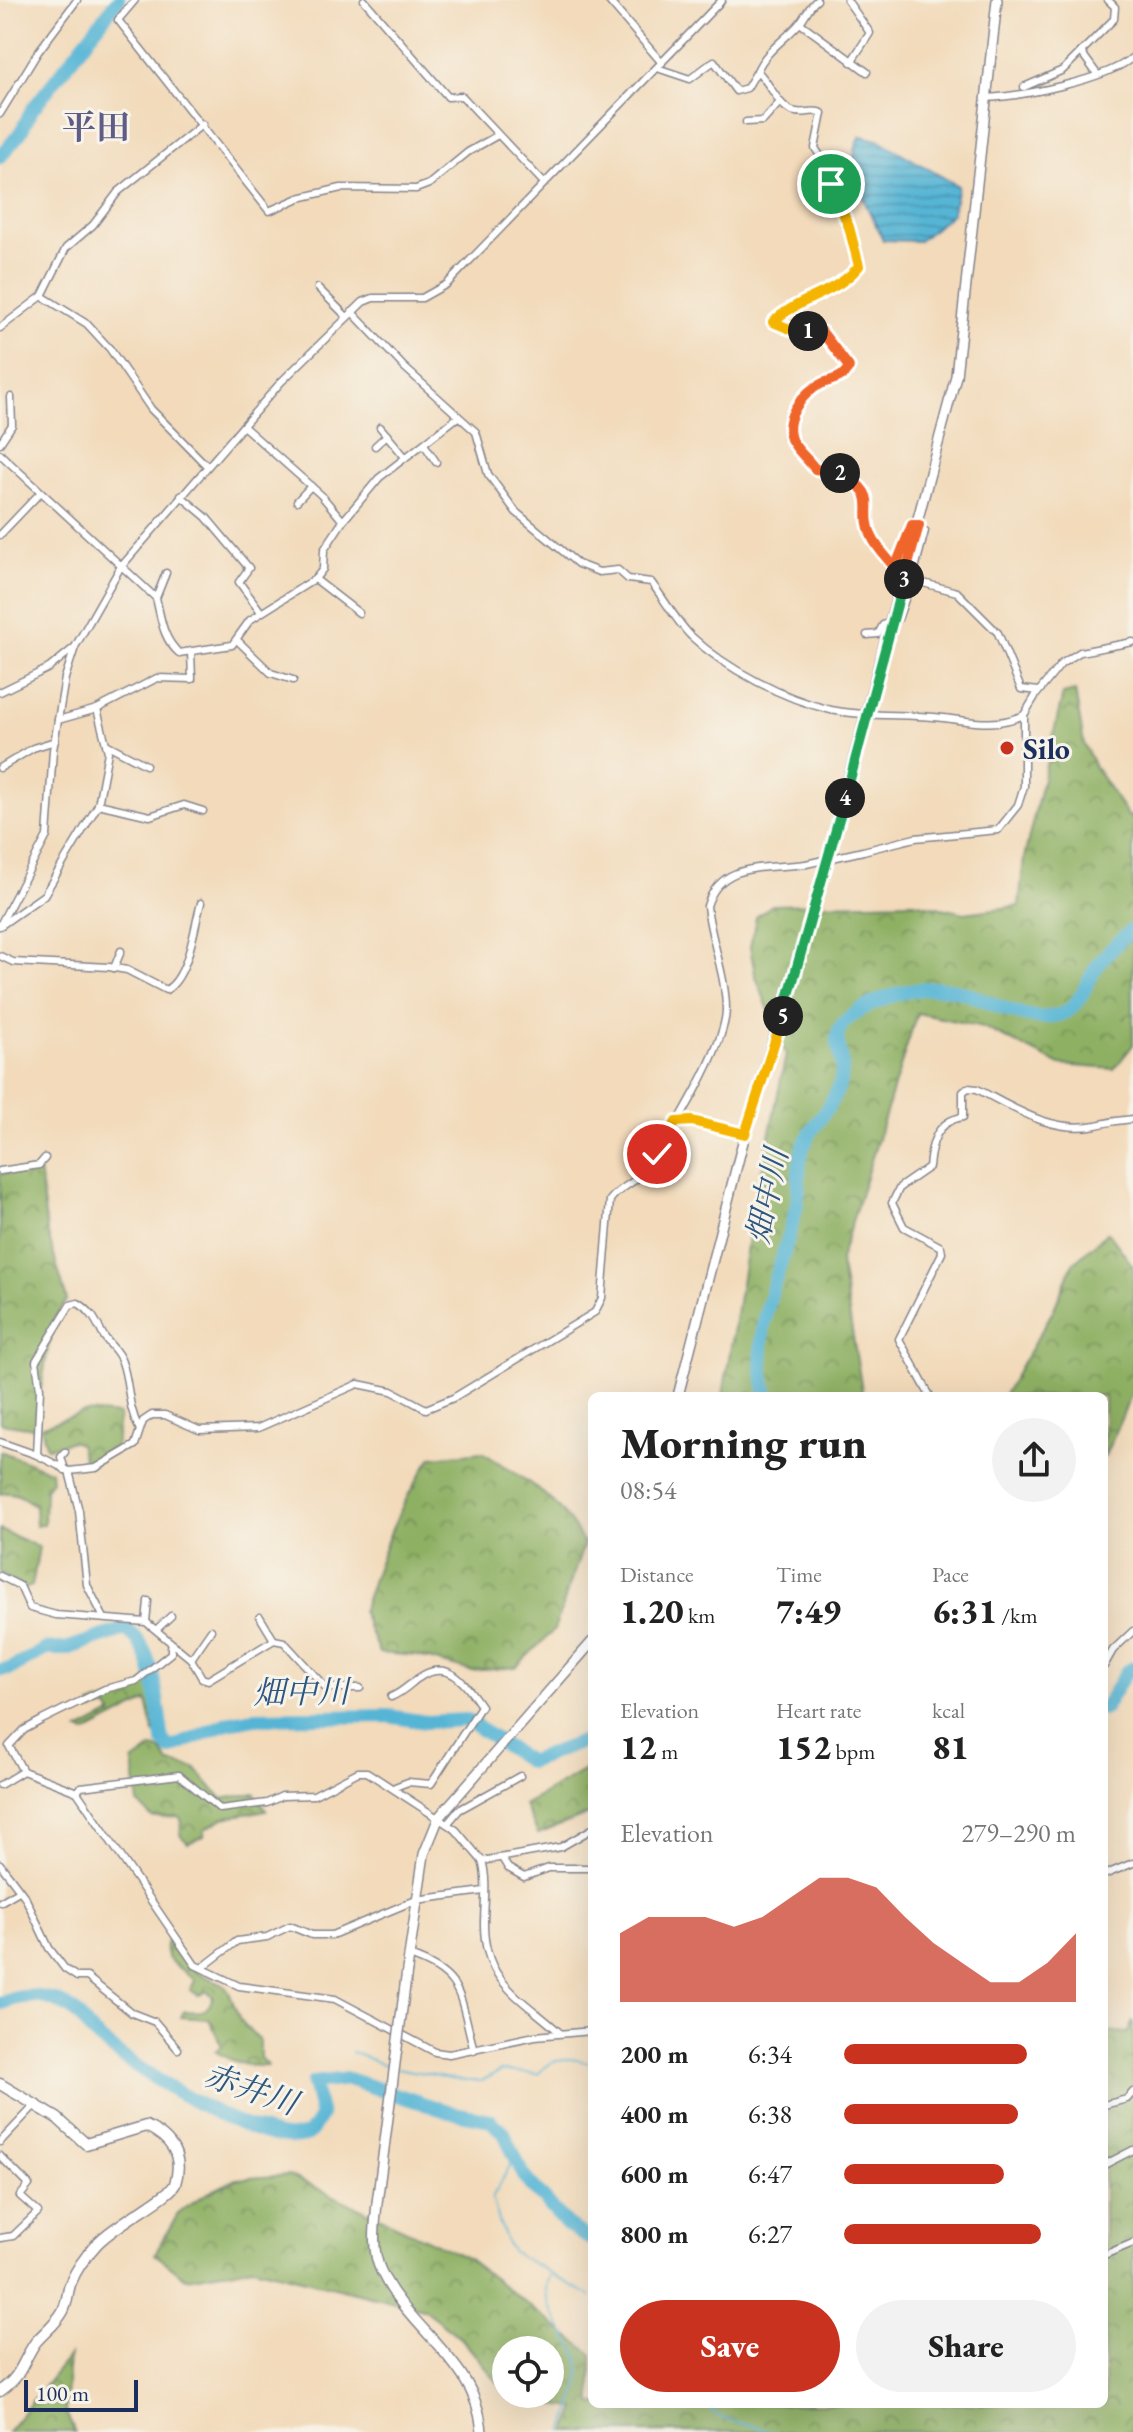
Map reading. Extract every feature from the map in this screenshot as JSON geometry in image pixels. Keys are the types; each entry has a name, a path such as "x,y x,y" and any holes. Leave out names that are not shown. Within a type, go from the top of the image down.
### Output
{"main road":[{"path":"0,2084 36,2104 86,2144 146,2126 171,2142 179,2160 175,2187 124,2219 94,2247 70,2283 65,2308 33,2346 17,2380 0,2391"}],"street":[{"path":"0,114 38,52 77,0"},
{"path":"135,0 118,20 269,211 299,198 341,188 416,189 429,184 468,152 498,135"},
{"path":"364,0 448,97 462,96 544,183"},
{"path":"608,0 659,66 690,79 713,57 736,91 747,88 761,60 800,23 805,10 817,0"},
{"path":"0,926 47,836 58,720 75,647 120,568 243,426 349,315 368,300 422,298 447,284 722,0"},
{"path":"847,0 870,33 851,62"},
{"path":"679,1392 745,1134 791,991 893,622 956,376 997,0"},
{"path":"1024,87 1063,70 1114,19 1115,7 1108,0"},
{"path":"800,23 867,72"},
{"path":"1081,52 1097,74"},
{"path":"987,98 1025,96 1097,74 1133,57"},
{"path":"757,71 770,83 780,102 793,112 822,113 815,148 825,163 859,266 850,278 788,308 773,322 792,330 822,332 849,367 841,377 819,384 801,399 791,420 790,437 815,469 835,471 857,482 868,497 872,538 895,568 912,525 919,525 925,531 898,619 883,625 878,634 867,635"},
{"path":"746,122 763,121 780,102"},
{"path":"0,328 42,296 66,248 93,225 118,192 203,124"},
{"path":"318,288 476,432 488,474 516,512 578,564 599,572 618,570 628,579 651,582 691,635 769,686 830,709 868,714 935,717 985,725 1006,723 1024,715"},
{"path":"42,296 87,324 110,349 151,409 207,466"},
{"path":"0,443 12,425 11,397"},
{"path":"166,573 156,598 160,621 175,649 191,652 226,647 237,640 250,620 315,579 323,569 324,550 343,521 379,478 458,417"},
{"path":"243,426 311,486 343,521"},
{"path":"380,427 405,457"},
{"path":"375,446 387,435"},
{"path":"424,444 436,462"},
{"path":"0,454 156,598"},
{"path":"297,501 311,486"},
{"path":"0,535 40,493"},
{"path":"181,496 206,517 249,568 239,582 261,612"},
{"path":"315,579 359,613"},
{"path":"912,580 957,592 998,633 1021,689 1039,691"},
{"path":"237,640 271,673 293,680"},
{"path":"0,1442 37,1455 67,1471 96,1468 123,1453 135,1445 139,1428 152,1415 165,1415 199,1430 258,1428 358,1384 392,1391 426,1409 453,1398 595,1312 602,1298 610,1200 616,1191 644,1173 712,1057 724,1027 726,1007 709,921 711,892 719,880 731,873 806,864 915,838 998,830 1018,805 1024,786 1024,715 1039,691 1061,664 1080,652 1133,642"},
{"path":"0,692 49,668 75,647"},
{"path":"58,720 97,709 157,678 192,679 191,652"},
{"path":"0,926 44,895 98,804 107,763 106,744 97,709"},
{"path":"0,768 33,748 55,741"},
{"path":"106,744 146,765"},
{"path":"98,804 150,816 184,805 203,811"},
{"path":"0,956 13,962 127,970 163,990 170,989 181,973 201,903"},
{"path":"114,968 121,951"},
{"path":"928,1392 899,1339 942,1253 941,1247 904,1227 892,1203 900,1187 929,1167 934,1136 954,1118 963,1117 963,1092 968,1088 977,1089 1032,1118 1055,1125 1095,1125 1133,1119"},
{"path":"676,1122 692,1121 745,1134"},
{"path":"0,1171 39,1165 45,1158"},
{"path":"37,1455 40,1389 35,1372 36,1361 70,1305 78,1303 90,1311 102,1334 119,1353 126,1391 139,1428"},
{"path":"65,1452 61,1457 79,1511 87,1585 104,1618"},
{"path":"0,1576 20,1586 30,1608 56,1615 146,1622 157,1629 171,1647 191,1659 202,1678 208,1680 274,1640 284,1642 326,1688 360,1688"},
{"path":"146,1622 148,1601"},
{"path":"157,1629 171,1616"},
{"path":"260,1617 274,1640"},
{"path":"191,1659 211,1630"},
{"path":"1108,1659 1133,1631"},
{"path":"482,2432 475,2394 463,2373 399,2298 380,2270 374,2241 416,1900 424,1854 444,1820 502,1743 588,1646"},
{"path":"171,1647 171,1653 136,1681 105,1689 24,1730 9,1746 23,1771 77,1792 191,1959 202,1968 239,1986 335,1999 435,2052 474,2050 560,2033 588,2031"},
{"path":"391,1697 430,1672 447,1670 458,1675 481,1706 431,1784 408,1782 395,1787"},
{"path":"0,1785 23,1771"},
{"path":"77,1792 81,1787 179,1775 213,1807 220,1809 267,1803 282,1796 314,1795 360,1772 373,1774 444,1820 463,1836 482,1861 484,1947 491,1965 504,1987 560,2033"},
{"path":"444,1820 520,1776"},
{"path":"482,1861 561,1847 588,1831"},
{"path":"502,1858 508,1868 524,1877 549,1868 588,1868"},
{"path":"1108,1873 1133,1863"},
{"path":"0,1864 25,1897 49,1948 65,1969 77,1977 87,1977 132,2013 155,2022 178,2049"},
{"path":"0,1902 19,1891"},
{"path":"202,1968 237,1941 267,1937 290,1926 312,1935 332,1935 416,1900 484,1891"},
{"path":"409,1956 443,1970 453,1979 474,2050"},
{"path":"1108,2104 1127,2099 1133,2092"},
{"path":"0,2142 36,2104"},
{"path":"1108,2163 1133,2150"},
{"path":"0,2156 29,2185 20,2196 38,2212 13,2236 0,2238"},
{"path":"1108,2253 1133,2243"}],"green space":[{"path":"1075,691 1084,744 1095,767 1129,817 1133,816 1133,1045 1114,1069 1060,1065 983,1027 917,1013 840,1260 862,1392 724,1392 749,1233 786,1055 755,974 750,947 756,917 772,905 914,902 964,913 1019,906 1024,858 1063,694"},
{"path":"39,1170 47,1231 67,1300 53,1320 34,1428 0,1423 0,1174"},
{"path":"1108,1232 1133,1266 1133,1391 1108,1449 1108,1392 1005,1392 1053,1311 1073,1263"},
{"path":"84,1412 119,1415 116,1447 101,1453 90,1464 84,1462 79,1444 72,1441 47,1448 41,1427"},
{"path":"0,1451 51,1471 52,1481 45,1489 44,1524 36,1526 35,1506 27,1500 14,1494 0,1494"},
{"path":"482,1452 553,1502 584,1544 554,1630 516,1667 471,1671 418,1656 379,1653 362,1612 383,1551 409,1493 432,1457"},
{"path":"0,1530 39,1547 32,1586 24,1589 0,1573"},
{"path":"149,1679 161,1737 154,1733 147,1701 86,1733 79,1731 112,1714 107,1707 92,1711 91,1705 133,1694"},
{"path":"152,1748 161,1750 169,1763 195,1768 222,1799 255,1793 266,1810 223,1818 205,1829 204,1836 188,1843 180,1835 182,1822 179,1817 152,1818 138,1803 133,1762"},
{"path":"588,1768 588,1815 538,1834 524,1805"},
{"path":"167,1941 201,1975 222,1983 240,2020 260,2041 260,2058 268,2066 240,2063 221,2055 215,2051 222,2046 209,2019 181,2017 184,2011 206,2009 213,1997 207,1991 199,1995 190,1990 195,1980 169,1959 166,1954"},
{"path":"1133,2021 1133,2432 567,2432 576,2408 564,2406 564,2336 492,2336 492,2375 462,2339 423,2309 253,2267 186,2278 155,2254 178,2214 200,2197 236,2179 289,2175 467,2258 588,2351 588,2408 1108,2408 1108,2031 1128,2033"},
{"path":"69,2356 65,2411 75,2432 7,2432"}],"water":[{"path":"861,136 880,141 958,186 952,214 919,241 883,240 855,175 855,148"}],"waterway":[{"path":"0,157 21,132 31,111 118,0"},
{"name":"畑中川","path":"766,1392 762,1370 764,1322 796,1208 803,1148 839,1086 842,1061 838,1034 842,1025 877,1001 929,988 963,992 1026,1015 1041,1018 1056,1016 1074,1005 1101,960 1133,929"},
{"name":"畑中川","path":"0,1670 10,1669 46,1649 66,1649 125,1629 135,1637 149,1663 163,1740 170,1749 227,1723 254,1718 388,1716 426,1722 467,1720 529,1762 588,1740"},
{"name":"赤井川","path":"1108,1702 1126,1672 1133,1668"},
{"name":"赤井川","path":"0,2004 26,1997 44,1998 62,2004 76,2013 106,2044 160,2082 227,2118 259,2131 286,2137 306,2135 321,2116 313,2083 348,2079 450,2112 490,2120 504,2133 525,2178 567,2225 588,2238"},
{"path":"351,2052 391,2067"},
{"path":"397,2068 481,2081 501,2071 538,2074 562,2059 588,2063"},
{"path":"515,2157 492,2198 505,2240 513,2252 588,2295"},
{"path":"549,2276 547,2299 573,2346 580,2370 577,2393 564,2432"},
{"path":"709,2408 721,2418 775,2432"}],"place":[{"name":"Silo","path":"1007,748"}],"district":[{"name":"平田","path":"96,127"}],"route":[{"path":"657,1154 676,1122 692,1121 745,1134 791,991 919,525 912,525 895,568 872,538 868,497 857,482 835,471 815,469 790,437 791,420 801,399 819,384 841,377 849,367 847,360 822,332 792,330 773,322 788,308 850,278 859,266 849,227 831,184"}]}
